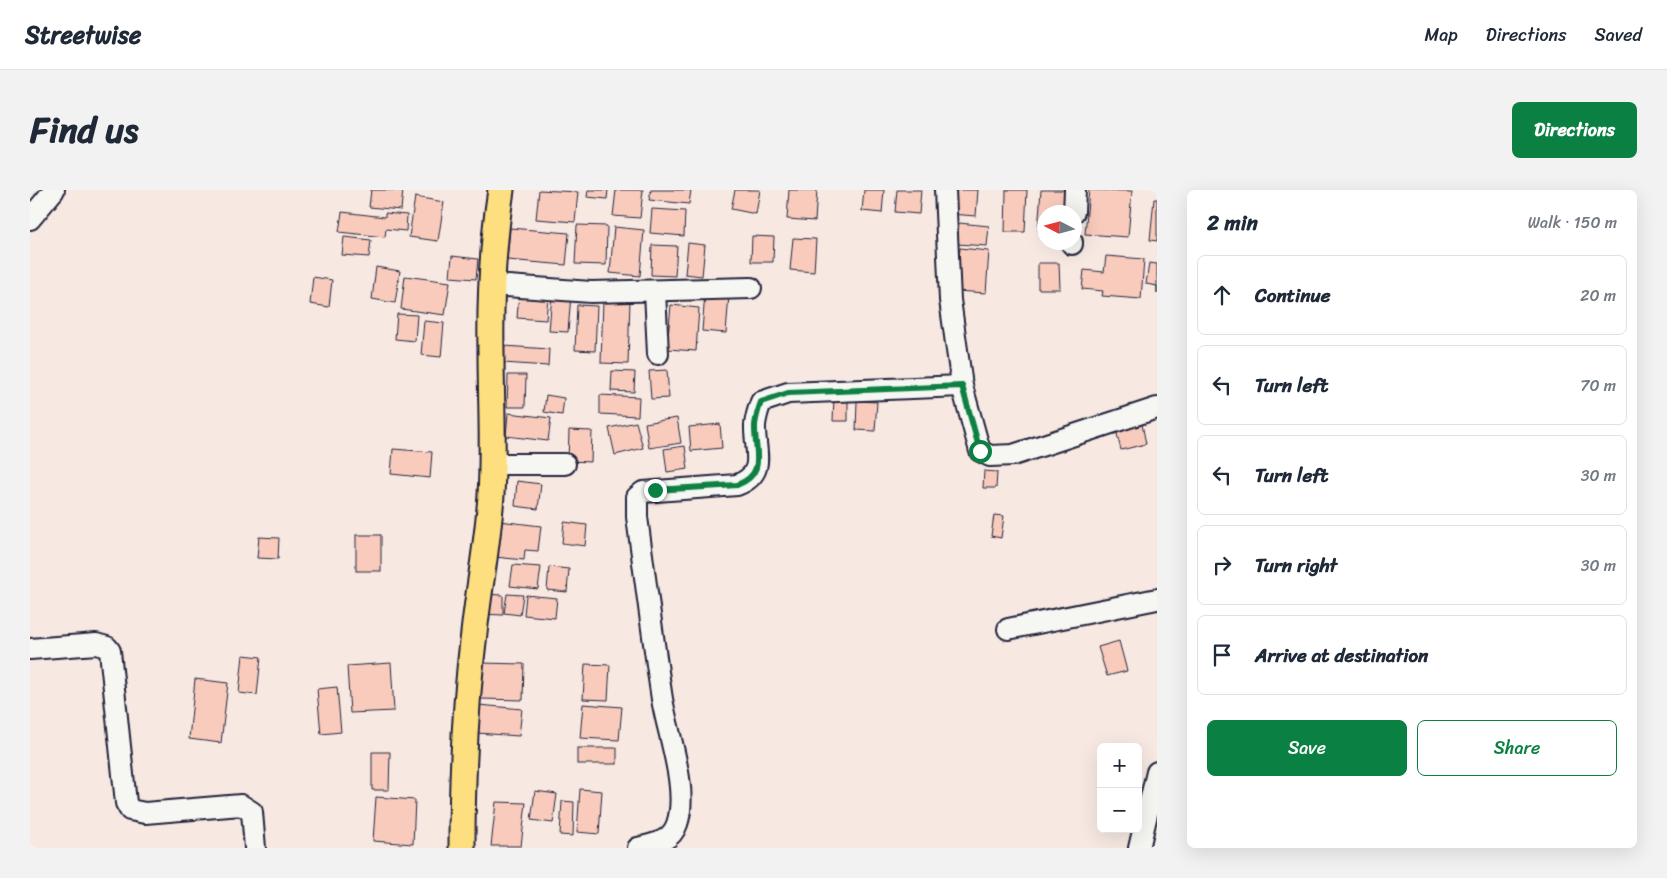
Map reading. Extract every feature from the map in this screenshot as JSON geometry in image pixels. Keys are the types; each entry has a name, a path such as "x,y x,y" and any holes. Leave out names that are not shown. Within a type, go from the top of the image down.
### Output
{"main road":[{"path":"462,848 464,721 474,632 488,539 493,464 490,351 497,216 501,190"}],"street":[{"path":"30,219 54,190"},
{"path":"945,190 948,285 962,386 980,451 990,456 1013,456 1157,408"},
{"path":"1074,205 1075,190"},
{"path":"494,285 591,292 751,288"},
{"path":"655,291 658,354"},
{"path":"645,847 663,842 671,836 677,825 681,810 678,778 663,702 637,518 637,497 643,492 655,490 737,485 748,480 756,470 755,426 757,412 761,402 773,397 788,393 962,386"},
{"path":"493,464 565,464"},
{"path":"1008,629 1157,599"},
{"path":"30,649 96,644 107,647 110,651 126,803 130,810 145,813 241,805 252,812 255,848"},
{"path":"1139,848 1157,772"}],"building":[{"path":"371,190 403,190 401,210 369,207"},
{"path":"539,190 578,192 575,222 536,219"},
{"path":"588,190 608,190 607,199 587,197"},
{"path":"616,190 643,190 640,218 613,216"},
{"path":"651,190 691,190 689,204 649,200"},
{"path":"735,190 760,190 756,214 731,209"},
{"path":"789,190 817,190 815,221 787,219"},
{"path":"864,190 884,190 882,213 862,211"},
{"path":"897,190 921,190 919,214 895,212"},
{"path":"952,190 978,190 976,216 950,214"},
{"path":"1006,190 1027,190 1025,232 1005,232"},
{"path":"1041,190 1071,190 1070,205 1040,205"},
{"path":"1089,190 1132,191 1128,237 1085,234"},
{"path":"415,197 444,202 438,241 409,237"},
{"path":"1154,199 1157,199 1157,241 1150,240"},
{"path":"652,209 685,211 684,236 650,233"},
{"path":"342,212 385,217 385,213 407,215 406,231 386,229 385,237 339,232"},
{"path":"959,223 989,226 987,246 957,244"},
{"path":"577,225 607,226 606,265 575,264"},
{"path":"614,227 644,230 640,276 610,273"},
{"path":"510,228 569,233 566,265 507,260"},
{"path":"752,236 774,237 773,262 751,262"},
{"path":"344,237 371,240 369,257 342,255"},
{"path":"793,238 816,239 814,272 790,270"},
{"path":"688,243 705,245 702,276 685,274"},
{"path":"652,245 677,246 675,276 651,275"},
{"path":"960,248 989,251 986,293 956,291"},
{"path":"452,256 478,259 476,279 450,277"},
{"path":"1106,256 1144,259 1141,299 1102,296 1103,291 1082,289 1084,270 1104,272"},
{"path":"1038,263 1059,263 1060,289 1038,289"},
{"path":"1149,263 1157,264 1157,286 1146,284"},
{"path":"376,267 400,271 395,303 372,299"},
{"path":"405,276 450,282 445,315 401,309"},
{"path":"313,277 332,280 329,307 310,304"},
{"path":"519,293 548,296 546,320 517,318"},
{"path":"705,293 729,295 726,333 702,331"},
{"path":"552,294 571,295 568,332 549,331"},
{"path":"603,300 630,300 628,364 601,363"},
{"path":"577,305 597,306 595,351 575,350"},
{"path":"671,305 699,308 696,351 667,349"},
{"path":"397,314 417,315 415,341 395,339"},
{"path":"424,321 444,323 441,357 421,355"},
{"path":"504,346 549,349 548,366 503,363"},
{"path":"667,370 669,398 651,399 649,371"},
{"path":"612,371 635,372 634,392 611,391"},
{"path":"508,375 526,375 525,407 507,407"},
{"path":"546,395 564,398 562,415 544,412"},
{"path":"600,395 639,397 638,416 600,414"},
{"path":"834,397 848,397 848,421 833,421"},
{"path":"857,401 877,402 875,431 856,430"},
{"path":"508,413 551,418 548,441 506,436"},
{"path":"677,418 681,443 649,448 645,423"},
{"path":"636,422 643,448 615,455 609,428"},
{"path":"720,424 722,448 691,451 689,427"},
{"path":"1142,424 1146,444 1121,450 1116,430"},
{"path":"569,430 592,431 591,462 568,461"},
{"path":"685,446 688,469 667,472 664,449"},
{"path":"393,449 432,452 430,478 391,474"},
{"path":"984,471 997,472 996,488 983,488"},
{"path":"517,481 541,484 538,509 515,506"},
{"path":"994,515 1004,516 1001,538 991,536"},
{"path":"499,521 541,526 538,551 525,550 524,560 495,557"},
{"path":"564,522 587,525 585,546 562,543"},
{"path":"356,535 381,535 381,571 356,571"},
{"path":"259,537 279,538 278,559 257,558"},
{"path":"513,565 541,567 538,589 510,586"},
{"path":"549,567 569,569 567,592 547,590"},
{"path":"480,594 503,595 503,615 479,614"},
{"path":"507,594 523,595 520,615 504,613"},
{"path":"526,595 557,598 555,618 524,615"},
{"path":"1119,641 1127,671 1107,676 1098,647"},
{"path":"243,655 261,657 257,695 239,693"},
{"path":"391,663 394,711 350,713 347,666"},
{"path":"481,663 524,664 523,700 481,699"},
{"path":"585,664 610,665 608,700 583,699"},
{"path":"195,679 228,683 221,743 189,739"},
{"path":"337,687 341,732 321,734 317,689"},
{"path":"583,704 622,707 619,740 580,738"},
{"path":"479,705 522,709 519,736 476,733"},
{"path":"577,748 617,748 617,764 577,764"},
{"path":"372,752 390,752 389,790 372,790"},
{"path":"580,789 602,791 599,834 577,832"},
{"path":"535,791 557,794 553,823 531,820"},
{"path":"376,797 415,800 413,844 373,841"},
{"path":"562,801 574,802 573,836 560,835"},
{"path":"496,802 526,803 521,846 491,846"}],"route":[{"path":"655,490 737,485 748,480 756,470 755,426 761,402 788,393 962,386 980,451"}]}
